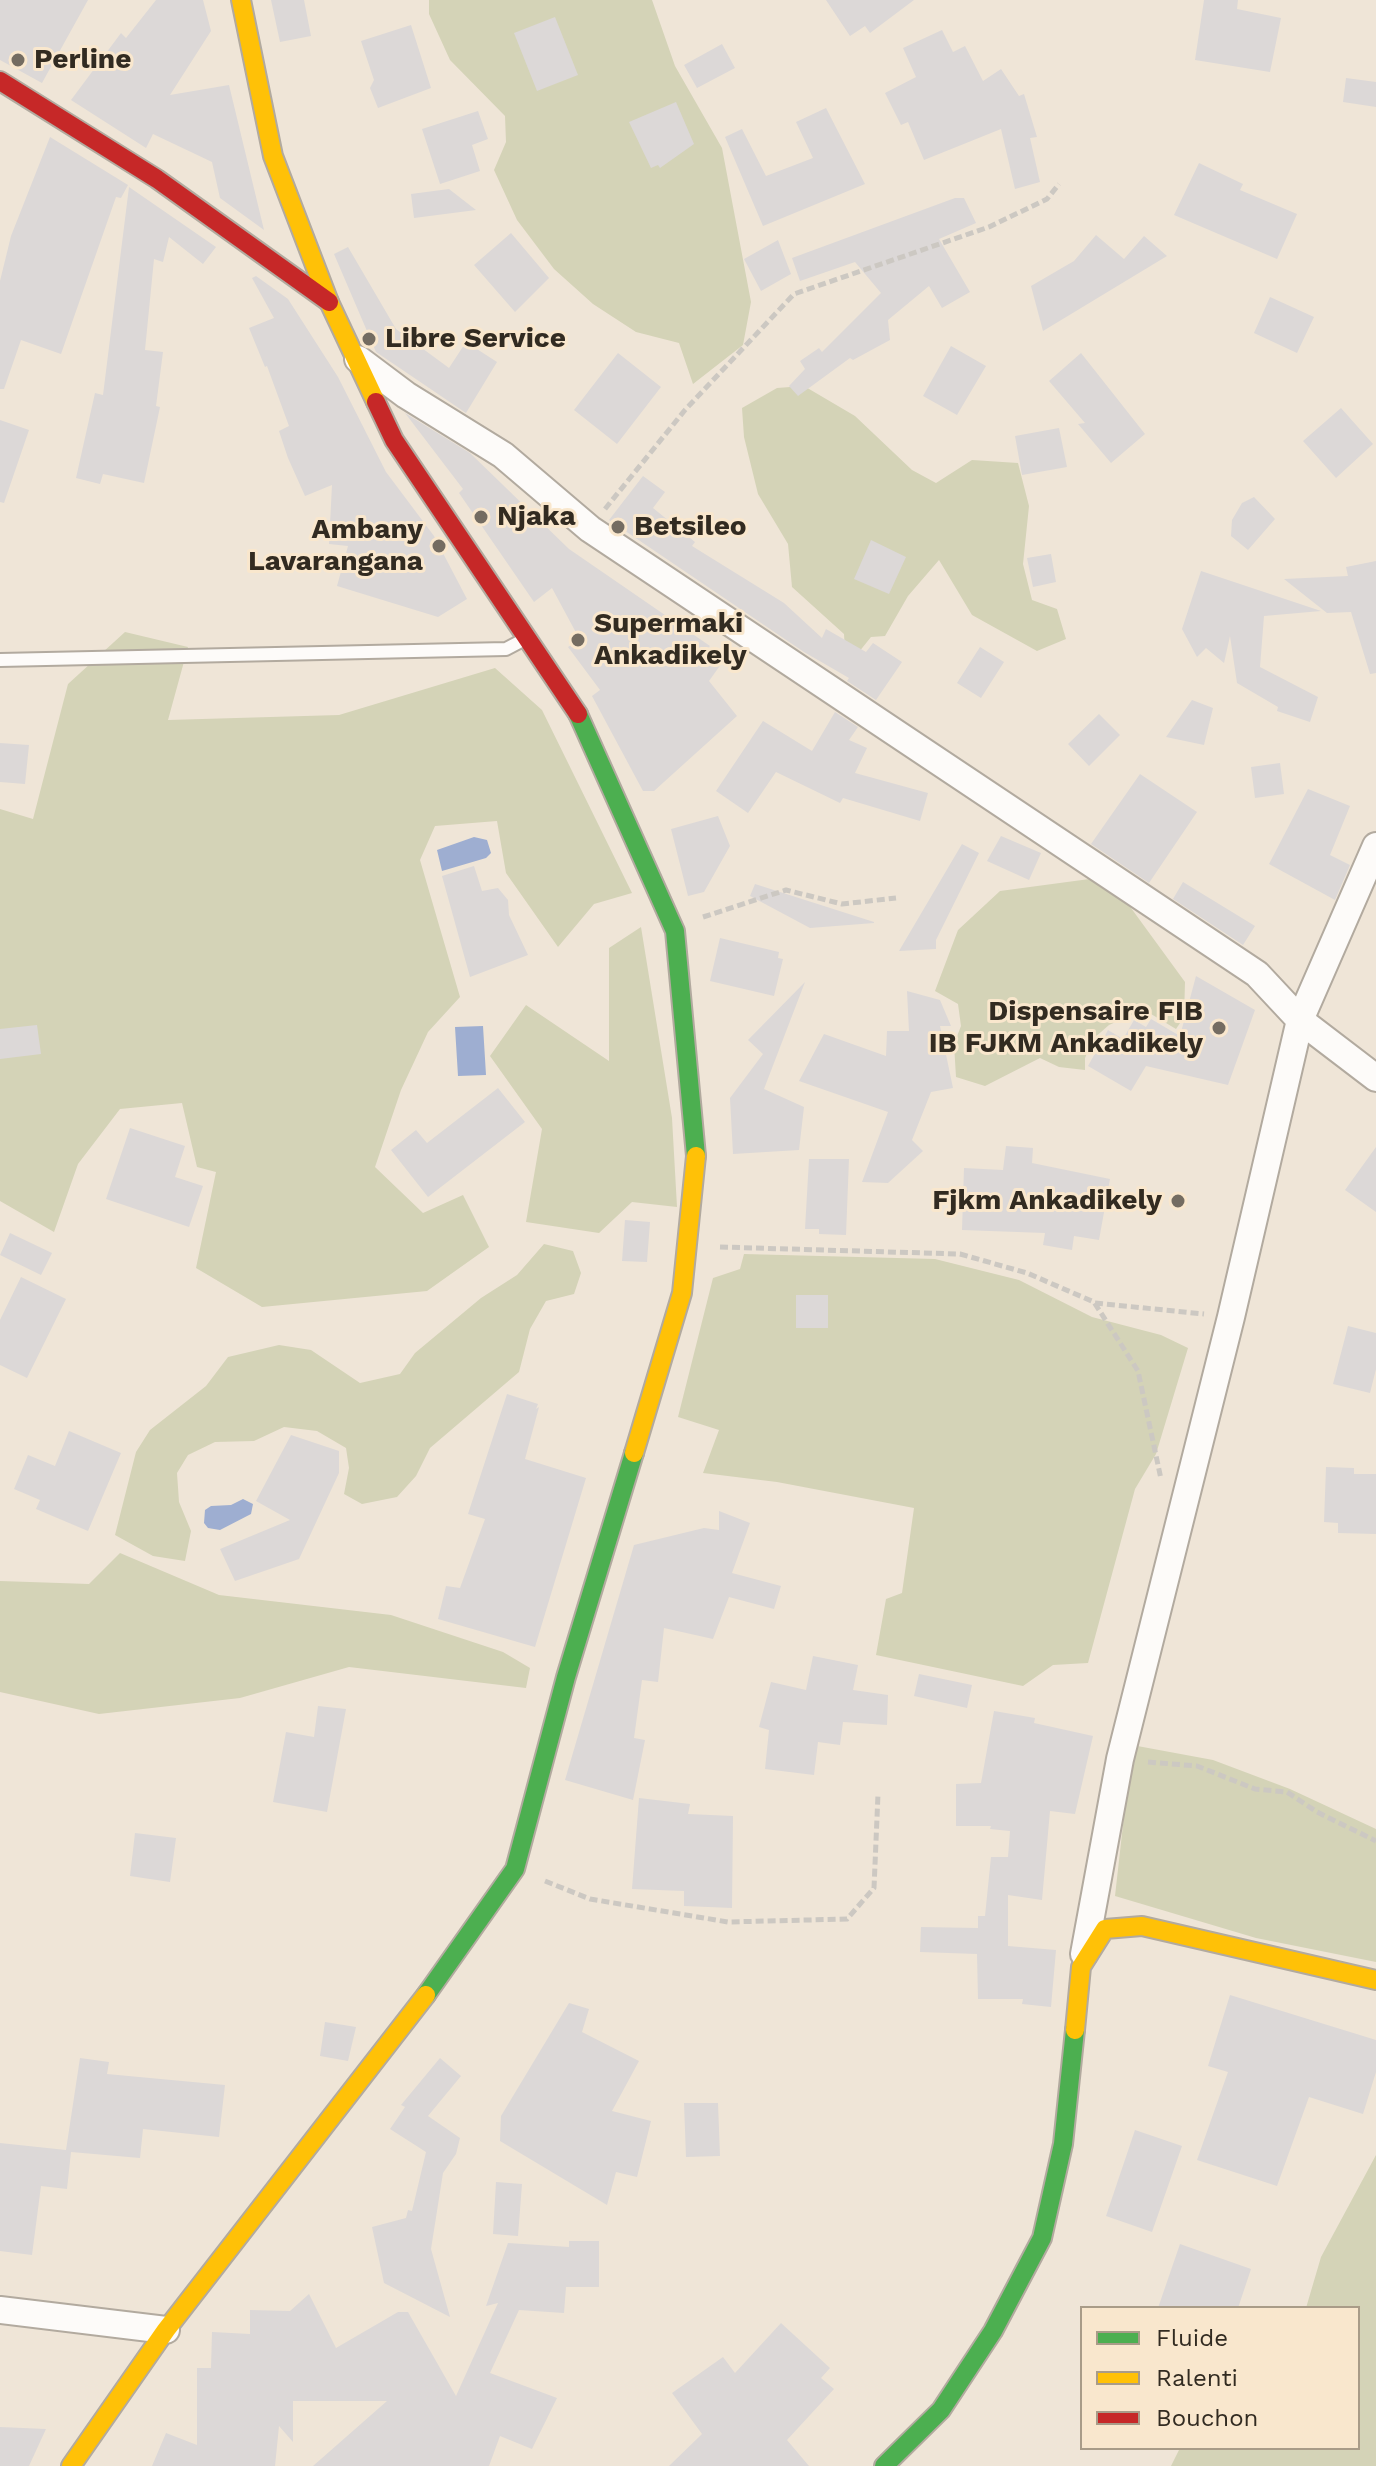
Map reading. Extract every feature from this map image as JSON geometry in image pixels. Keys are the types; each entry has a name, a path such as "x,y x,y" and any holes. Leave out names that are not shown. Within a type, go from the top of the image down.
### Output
{"main road":[{"path":"71,2466 166,2330 453,1960 515,1869 566,1677 682,1293 697,1145 675,931 575,708 394,440 329,302 273,156 241,0"},
{"path":"0,81 157,179 329,302"},
{"path":"884,2466 941,2410 993,2331 1042,2238 1063,2144 1081,1967 1105,1929 1142,1926 1376,1980"}],"street":[{"path":"357,358 406,395 503,455 590,529 1257,974 1300,1020 1376,1078"},
{"path":"1081,1967 1120,1759 1231,1317 1300,1020 1376,846"},
{"path":"0,2310 166,2330"}],"lane":[{"path":"0,660 506,649 527,637"}],"path":[{"path":"590,529 685,410 794,294 989,227 1047,199 1059,184"},
{"path":"675,931 681,924 786,890 842,904 896,898"},
{"path":"687,1246 960,1254 1027,1273 1094,1302 1231,1317"},
{"path":"1094,1302 1138,1371 1163,1489 1178,1524"},
{"path":"1120,1759 1197,1766 1255,1789 1287,1792 1317,1812 1376,1841"},
{"path":"515,1869 590,1899 656,1912 728,1922 847,1919 874,1888 878,1794"}],"green space":[{"path":"429,0 652,0 675,66 722,148 751,302 743,345 693,384 679,343 636,332 593,304 554,269 517,220 494,170 506,142 505,116 450,60 429,14"},
{"path":"804,386 855,416 912,470 936,483 972,460 1018,463 1029,506 1023,564 1032,600 1057,609 1066,639 1037,651 972,615 939,560 908,596 885,636 871,637 846,668 844,634 792,587 788,544 758,494 744,437 742,408 777,388"},
{"path":"125,632 188,647 168,720 339,715 495,668 542,710 632,893 594,904 558,947 506,873 497,821 435,826 420,860 460,997 428,1032 401,1090 375,1167 423,1213 463,1195 489,1247 427,1291 262,1307 196,1268 216,1172 197,1167 182,1103 120,1109 78,1164 54,1232 0,1201 0,809 33,819 68,684"},
{"path":"1097,878 1123,897 1185,982 1184,1017 1176,1029 1151,1014 1131,1015 1109,1025 1093,1039 1085,1058 1085,1070 1059,1067 1040,1058 985,1086 956,1077 954,1044 961,1026 958,1004 935,991 958,930 1000,891"},
{"path":"641,927 672,1118 677,1207 632,1202 599,1233 526,1222 542,1129 490,1056 526,1005 609,1061 609,948"},
{"path":"544,1244 573,1251 581,1273 574,1294 546,1301 530,1329 519,1372 430,1448 416,1476 397,1497 362,1504 344,1494 349,1468 346,1448 317,1431 284,1427 254,1441 215,1442 188,1455 177,1473 179,1502 191,1531 185,1561 153,1556 115,1535 136,1452 150,1430 206,1386 228,1357 279,1345 311,1350 360,1383 400,1374 415,1353 481,1298 517,1275"},
{"path":"744,1254 935,1259 1019,1280 1092,1317 1161,1335 1188,1348 1156,1454 1135,1489 1088,1663 1053,1665 1023,1686 876,1655 886,1599 902,1593 914,1508 777,1482 703,1473 719,1430 678,1417 713,1278 740,1269"},
{"path":"120,1553 219,1595 391,1615 503,1652 530,1668 526,1688 349,1667 240,1698 99,1714 0,1692 0,1581 89,1584"},
{"path":"1132,1745 1213,1760 1290,1789 1376,1829 1376,1962 1256,1938 1115,1896"},
{"path":"1376,2155 1376,2466 1171,2466 1179,2450 1360,2450 1360,2306 1307,2306 1321,2257"}],"water":[{"path":"474,837 487,840 491,853 486,858 442,871 437,850"},
{"path":"483,1026 486,1075 458,1076 455,1027"},
{"path":"243,1499 253,1504 251,1514 220,1530 208,1528 204,1523 205,1510 211,1506 231,1505"}],"building":[{"path":"0,0 88,0 42,83 0,60"},
{"path":"156,0 203,0 211,31 170,95 229,85 264,230 220,198 212,162 153,134 146,148 71,100 121,33 126,38"},
{"path":"271,0 304,0 311,36 280,42"},
{"path":"826,0 914,0 870,33 865,26 850,36"},
{"path":"1204,0 1238,0 1237,9 1281,18 1270,72 1195,60"},
{"path":"555,17 578,75 537,91 514,33"},
{"path":"411,25 431,88 378,108 370,88 374,80 361,41"},
{"path":"942,30 953,52 965,46 983,81 1001,69 1019,96 1024,94 1037,137 1030,138 1040,182 1015,189 1001,129 924,160 908,122 901,125 885,93 916,77 903,48"},
{"path":"722,44 735,68 697,88 684,65"},
{"path":"1346,78 1376,82 1376,107 1343,102"},
{"path":"676,102 694,144 660,168 658,165 651,168 629,122"},
{"path":"826,108 865,184 763,226 725,137 742,129 766,176 813,158 796,122"},
{"path":"478,111 488,139 472,145 480,171 440,184 422,129"},
{"path":"50,137 128,185 121,198 116,197 61,354 21,340 4,389 0,389 0,281 11,236"},
{"path":"1199,163 1243,184 1240,190 1297,214 1277,259 1174,215"},
{"path":"129,187 216,247 203,264 169,237 163,262 154,259 145,350 163,352 156,406 160,407 144,483 103,474 100,484 76,478 95,393 103,395"},
{"path":"449,189 476,210 414,218 411,194"},
{"path":"955,198 964,198 976,223 939,239 970,292 942,308 929,286 888,320 890,340 853,360 850,358 798,396 789,386 805,369 800,361 819,348 822,352 881,293 855,262 800,281 792,258"},
{"path":"511,233 549,278 515,312 474,265"},
{"path":"1096,235 1124,259 1144,236 1167,256 1043,331 1031,286 1074,261"},
{"path":"778,240 791,274 761,291 744,259"},
{"path":"348,247 396,329 449,368 466,342 497,362 466,413 376,352 334,254"},
{"path":"256,276 288,299 338,377 386,472 434,536 467,599 438,617 337,586 348,546 329,544 332,485 305,496 288,458 279,431 289,426 249,328 274,318 252,278"},
{"path":"1270,297 1314,317 1297,353 1254,333"},
{"path":"951,346 986,366 957,415 923,396"},
{"path":"618,353 661,387 617,444 574,410"},
{"path":"1081,353 1145,434 1111,463 1078,424 1085,423 1049,381"},
{"path":"1341,408 1373,444 1336,478 1303,441"},
{"path":"405,413 470,453 569,549 710,646 708,648 724,660 709,681 737,716 654,791 643,791 592,696 600,690 568,647 580,640 552,588 534,602 459,493 463,489"},
{"path":"0,420 29,430 4,503 0,502"},
{"path":"1059,428 1067,467 1022,475 1015,436"},
{"path":"643,476 665,492 653,508 695,542 692,546 784,603 822,638 826,629 866,652 873,643 902,662 876,700 847,681 849,678 804,652 609,520"},
{"path":"1254,497 1275,519 1248,550 1231,536 1232,520 1242,503"},
{"path":"871,540 906,557 889,594 854,579"},
{"path":"1051,554 1056,582 1033,587 1027,558"},
{"path":"1376,561 1376,673 1370,674 1351,612 1327,613 1284,579 1348,576 1346,567"},
{"path":"1201,571 1321,611 1264,616 1260,667 1318,697 1310,722 1277,711 1278,707 1237,683 1230,636 1224,663 1206,648 1197,657 1182,629"},
{"path":"980,647 1004,662 981,698 957,683"},
{"path":"1192,700 1213,708 1204,745 1166,737"},
{"path":"835,712 858,727 849,740 867,748 855,773 928,793 920,821 843,798 840,803 776,772 748,813 716,791 763,721 812,751"},
{"path":"1099,714 1120,735 1089,766 1068,744"},
{"path":"0,743 29,745 25,784 0,782"},
{"path":"1280,763 1284,794 1255,798 1251,767"},
{"path":"1140,774 1197,812 1149,883 1091,844"},
{"path":"1308,789 1350,806 1330,855 1350,865 1335,900 1269,864"},
{"path":"718,816 730,846 704,892 688,896 671,829"},
{"path":"1001,836 1041,853 1029,880 987,861"},
{"path":"962,844 979,853 936,940 936,949 899,951"},
{"path":"474,866 482,891 498,888 508,900 509,915 528,955 470,977 442,876"},
{"path":"1183,882 1255,926 1243,945 1173,899"},
{"path":"755,884 874,923 810,928 750,896"},
{"path":"720,938 779,952 778,958 783,959 774,996 710,981"},
{"path":"1196,976 1255,1010 1228,1085 1146,1066 1131,1091 1088,1066 1108,1030 1123,1039 1134,1020 1146,1027 1151,1019 1180,1036"},
{"path":"805,982 764,1089 804,1107 799,1150 733,1154 730,1098 763,1054 748,1040"},
{"path":"907,991 940,1000 951,1026 940,1026 953,1088 931,1092 912,1140 923,1151 888,1183 862,1182 888,1112 799,1081 824,1034 886,1056 887,1031 909,1031"},
{"path":"37,1025 41,1054 0,1059 0,1029"},
{"path":"498,1088 525,1122 428,1197 391,1150 416,1130 427,1143"},
{"path":"130,1128 185,1146 175,1177 203,1186 189,1227 106,1199"},
{"path":"1006,1146 1033,1148 1032,1163 1110,1179 1099,1240 1074,1236 1072,1250 1043,1245 1045,1233 962,1230 964,1168 1003,1170"},
{"path":"1376,1147 1376,1212 1345,1190"},
{"path":"809,1159 849,1159 846,1235 819,1234 819,1229 805,1229"},
{"path":"625,1220 650,1222 647,1262 622,1261"},
{"path":"10,1233 52,1253 41,1275 0,1255"},
{"path":"21,1277 66,1299 27,1378 0,1365 0,1320"},
{"path":"796,1295 828,1295 828,1328 796,1328"},
{"path":"1348,1326 1376,1333 1376,1369 1370,1393 1333,1384"},
{"path":"507,1394 538,1404 536,1409 539,1407 525,1459 586,1478 535,1647 438,1619 446,1586 460,1588 485,1519 468,1514"},
{"path":"69,1431 121,1453 88,1531 36,1509 40,1500 14,1489 28,1455 55,1466"},
{"path":"291,1435 339,1451 339,1473 299,1559 235,1581 220,1549 290,1520 256,1501"},
{"path":"1326,1467 1354,1468 1354,1474 1376,1474 1376,1534 1338,1533 1338,1523 1324,1522"},
{"path":"719,1511 750,1523 732,1573 781,1586 774,1609 729,1597 713,1639 664,1628 658,1682 642,1680 634,1738 645,1740 633,1800 565,1780 634,1545 704,1528 719,1530"},
{"path":"813,1656 858,1665 853,1690 888,1695 887,1725 843,1722 840,1745 818,1742 814,1775 765,1769 769,1730 759,1727 771,1682 806,1690"},
{"path":"919,1674 972,1685 967,1708 914,1696"},
{"path":"318,1706 346,1709 327,1812 273,1802 286,1732 314,1737"},
{"path":"994,1711 1035,1718 1034,1723 1093,1736 1075,1814 1050,1811 1042,1900 1008,1895 1008,1946 1056,1950 1051,2007 1022,2004 1023,1999 978,1999 977,1954 920,1952 921,1927 978,1928 978,1916 985,1916 991,1857 1008,1857 1010,1831 990,1829 991,1826 956,1826 956,1784 981,1783"},
{"path":"639,1798 690,1804 688,1814 733,1816 732,1908 684,1906 684,1891 632,1889"},
{"path":"135,1833 176,1838 170,1882 130,1876"},
{"path":"1230,1995 1376,2040 1376,2072 1363,2114 1309,2097 1277,2186 1197,2160 1228,2072 1208,2066"},
{"path":"569,2003 589,2009 582,2032 639,2061 612,2111 651,2121 637,2177 616,2172 607,2205 500,2141 501,2116"},
{"path":"325,2022 356,2027 348,2061 320,2056"},
{"path":"80,2058 109,2062 107,2074 225,2085 219,2137 143,2129 140,2158 71,2152 67,2189 41,2186 32,2255 0,2251 0,2143 66,2150"},
{"path":"440,2058 461,2076 428,2116 460,2138 456,2154 443,2173 431,2249 450,2317 384,2283 372,2227 406,2218 408,2210 412,2211 426,2152 390,2129 405,2107 401,2105"},
{"path":"684,2103 718,2103 720,2156 686,2157"},
{"path":"1135,2130 1182,2146 1152,2232 1106,2216"},
{"path":"496,2182 522,2184 518,2236 493,2234"},
{"path":"569,2241 599,2241 599,2287 566,2287 564,2313 519,2310 490,2373 557,2398 532,2449 500,2436 489,2466 313,2466 387,2401 293,2401 293,2442 279,2426 275,2466 152,2466 166,2433 197,2445 197,2368 211,2368 212,2332 250,2334 250,2310 290,2311 309,2294 336,2348 398,2312 408,2312 456,2396 498,2303 486,2306 508,2243 569,2247"},
{"path":"1180,2244 1251,2269 1239,2306 1159,2306"},
{"path":"781,2323 830,2368 821,2378 834,2389 787,2440 809,2466 669,2466 702,2434 672,2393 723,2357 735,2373"},
{"path":"0,2427 46,2429 29,2466 0,2466"}],"traffic: fast":[{"path":"578,714 675,931 696,1156"},
{"path":"426,1995 515,1869 566,1677 634,1453"},
{"path":"884,2466 941,2410 993,2331 1042,2238 1063,2144 1075,2030"}],"traffic: slow":[{"path":"241,0 273,156 329,302 376,402"},
{"path":"634,1453 682,1293 696,1156"},
{"path":"1075,2030 1081,1967 1105,1929 1142,1926 1376,1980"},
{"path":"71,2466 166,2330 426,1995"}],"traffic: jam":[{"path":"0,81 157,179 329,302"},
{"path":"376,402 394,440 578,714"}],"place":[{"name":"Perline","path":"18,60"},
{"name":"Libre Service","path":"369,339"},
{"name":"Njaka","path":"481,517"},
{"name":"Betsileo","path":"618,527"},
{"name":"Ambany Lavarangana","path":"439,546"},
{"name":"Supermaki Ankadikely","path":"578,640"},
{"name":"Dispensaire FIB IB FJKM Ankadikely","path":"1219,1028"},
{"name":"Fjkm Ankadikely","path":"1178,1201"}]}
